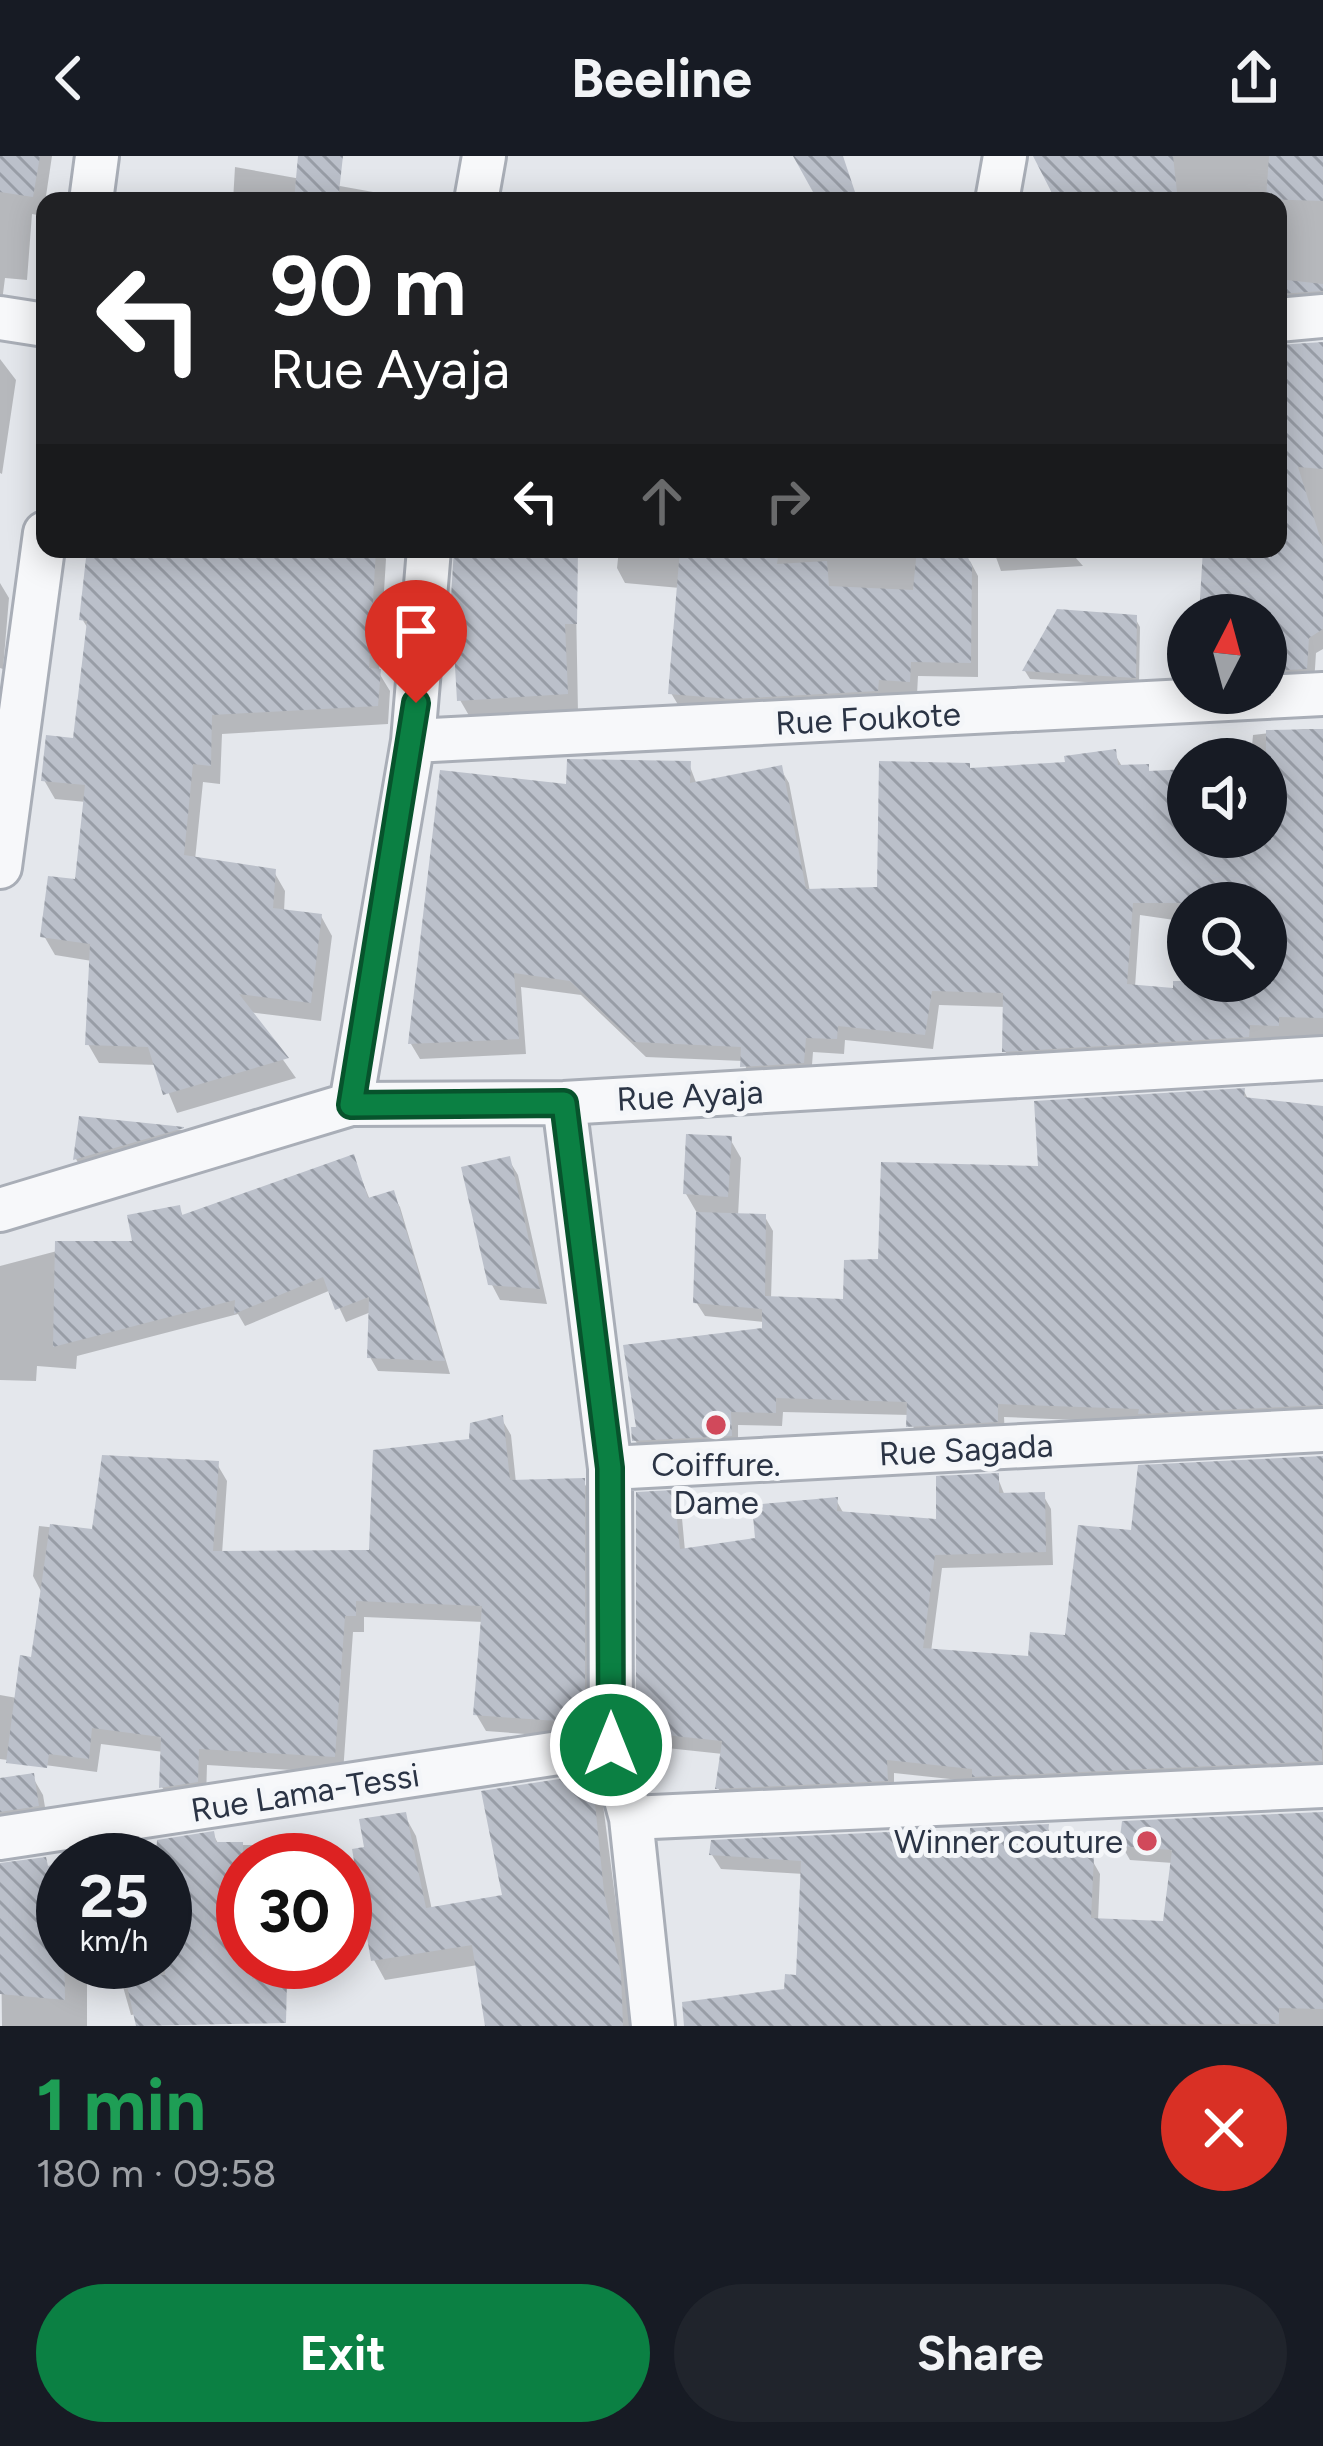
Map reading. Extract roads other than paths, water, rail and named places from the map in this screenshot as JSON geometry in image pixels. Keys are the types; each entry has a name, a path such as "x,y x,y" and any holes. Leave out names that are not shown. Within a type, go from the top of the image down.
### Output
{"street":[{"path":"92,192 97,156"},
{"path":"478,192 484,156"},
{"path":"999,192 1005,156"},
{"path":"1287,319 1323,316"},
{"path":"0,319 36,324"},
{"path":"0,867 42,558"},
{"path":"351,1105 413,741 428,558"},
{"name":"Rue Foukote","path":"413,741 1323,694"},
{"name":"Rue Ayaja","path":"0,1210 351,1105 564,1103 1323,1058"},
{"path":"564,1103 610,1468 611,1745 631,1818 653,2026"},
{"name":"Rue Sagada","path":"610,1468 1323,1430"},
{"name":"Rue Lama-Tessi","path":"0,1838 611,1745"},
{"path":"631,1818 1323,1786"}],"place":[{"name":"Coiffure. Dame","path":"716,1425"},
{"name":"Winner couture","path":"1147,1841"}]}
